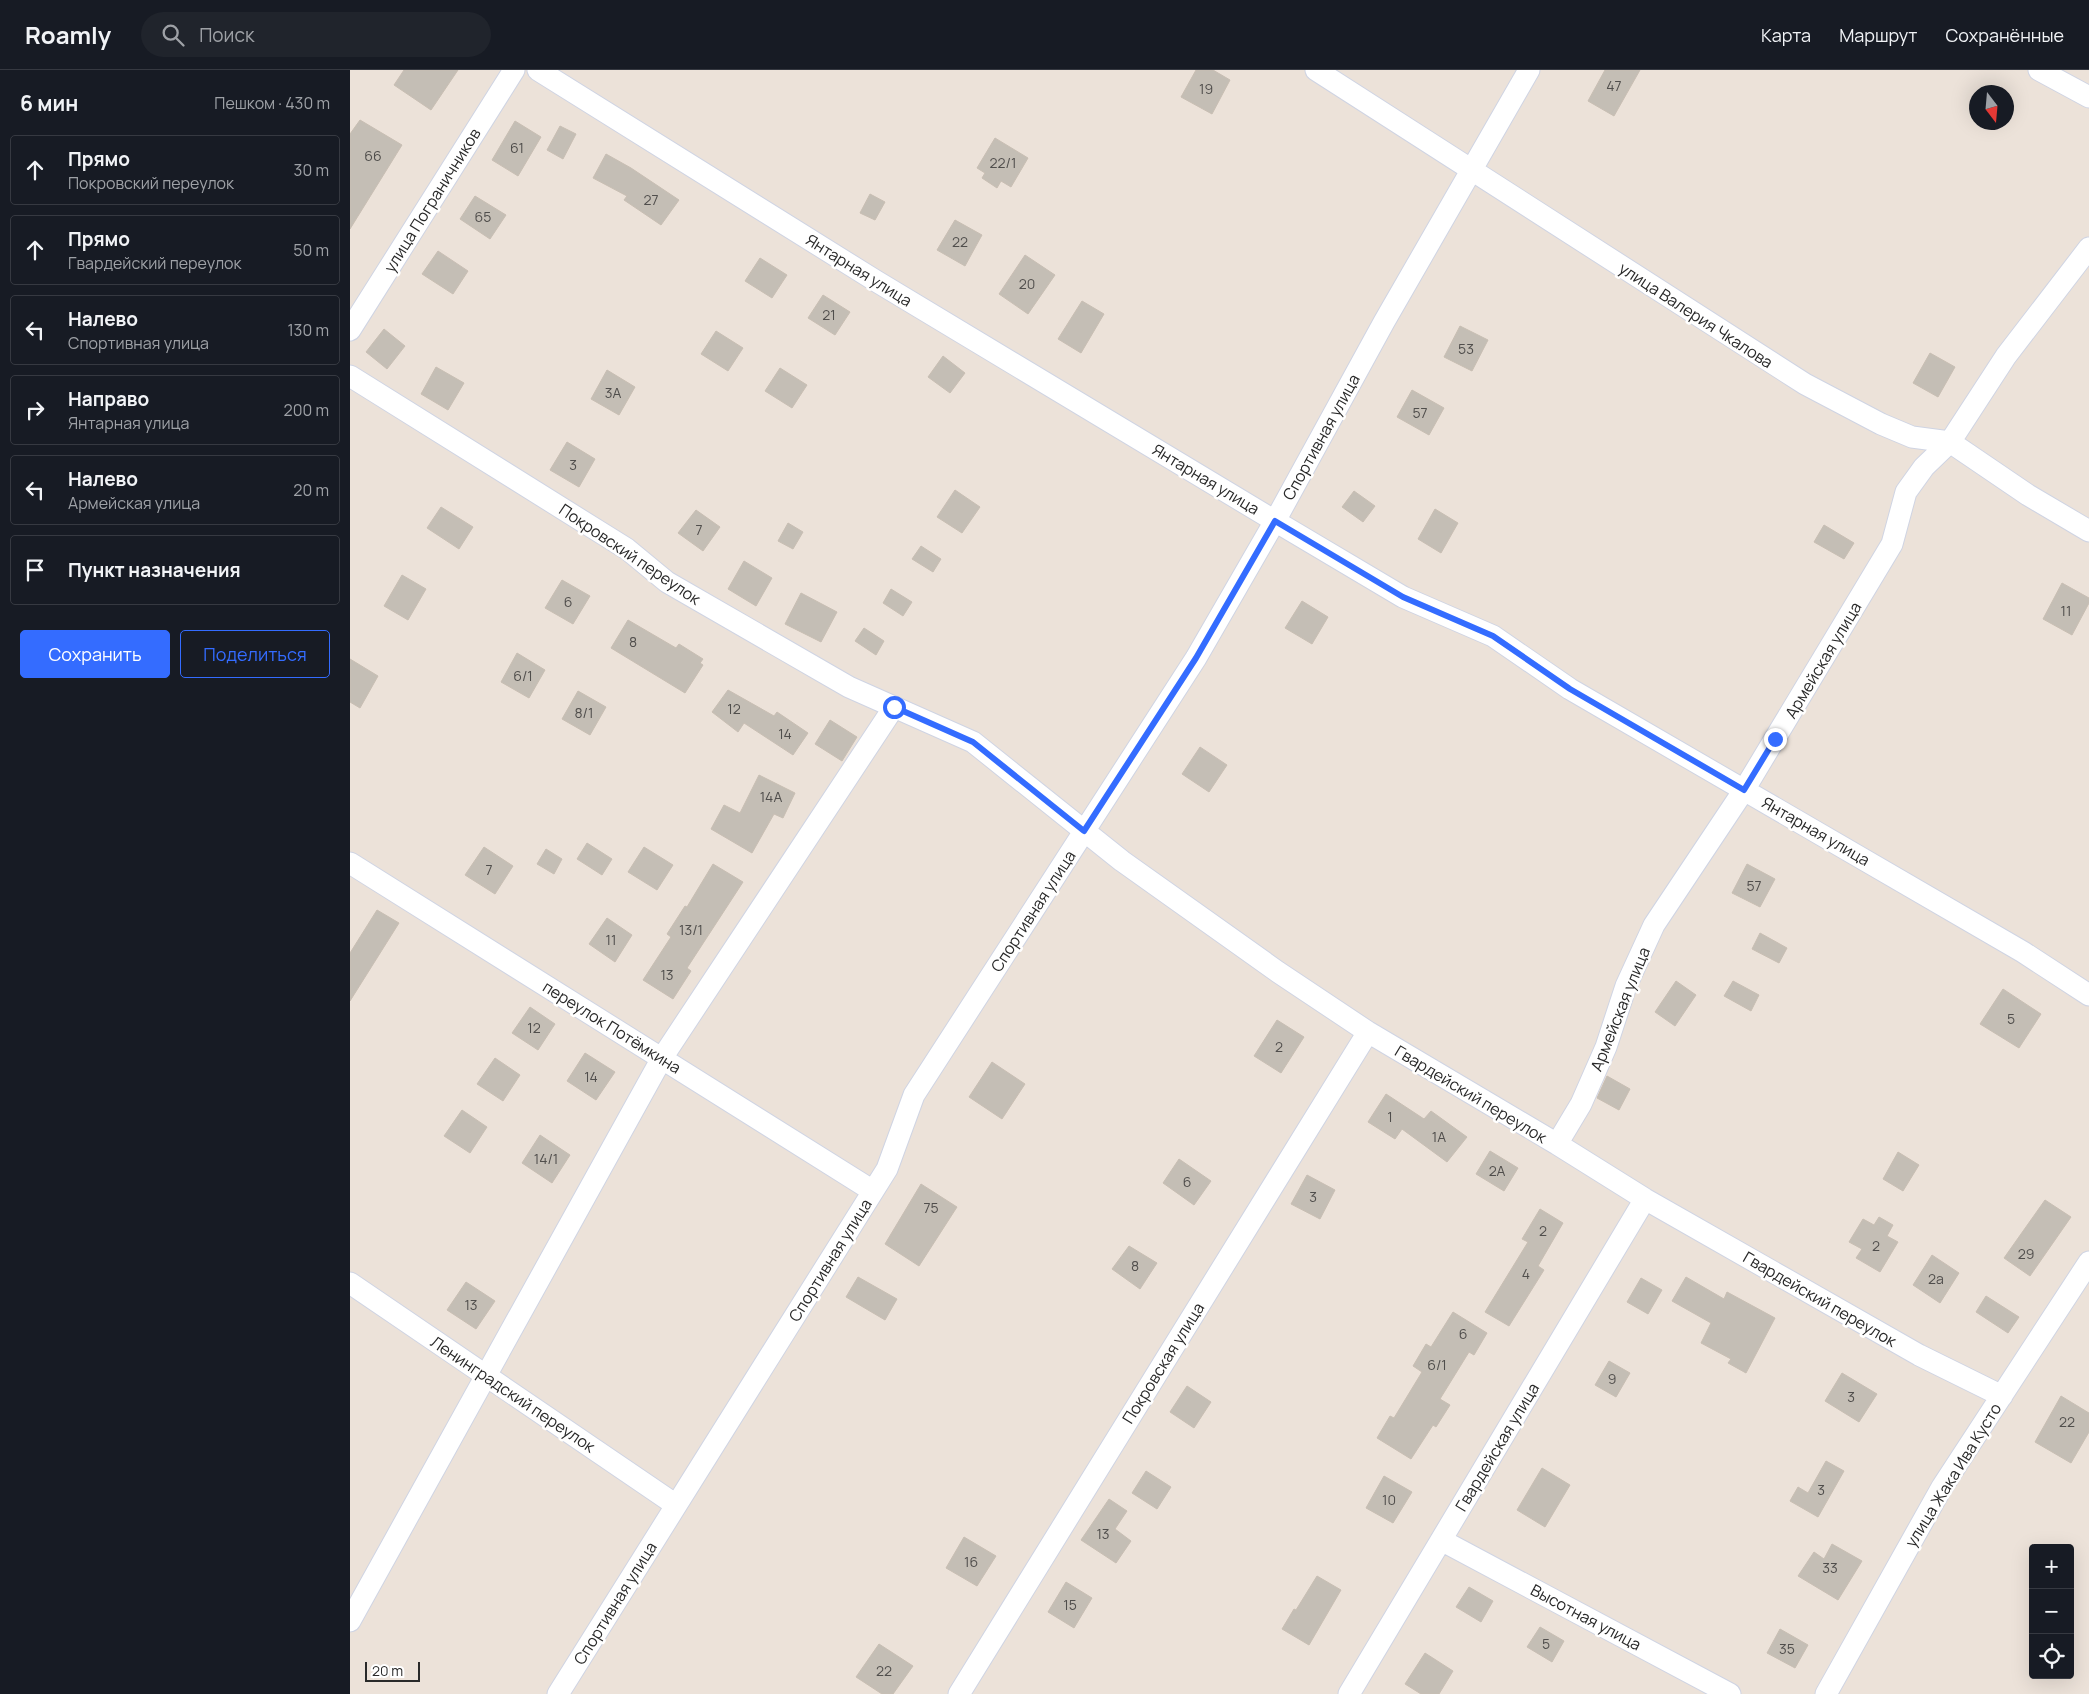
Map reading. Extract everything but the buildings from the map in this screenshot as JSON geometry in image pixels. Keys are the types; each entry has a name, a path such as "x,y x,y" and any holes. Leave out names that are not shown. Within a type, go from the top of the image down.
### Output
{"street":[{"name":"улица Пограничников","path":"350,330 514,70"},
{"name":"Янтарная улица","path":"538,70 884,286 1275,521 1403,597 1493,636 1570,689 2023,952 2089,995"},
{"name":"улица Валерия Чкалова","path":"1316,70 1805,384 1881,424 1912,437 1950,442 2028,495 2089,531"},
{"name":"Спортивная улица","path":"558,1694 887,1169 914,1095 1196,658 1275,521 1379,331 1529,70"},
{"path":"2039,70 2089,97"},
{"name":"Армейская улица","path":"1557,1144 1585,1096 1606,1047 1626,986 1654,925 1744,790 1892,544 1906,492 1924,467 1950,442 2006,356 2089,248"},
{"name":"Покровский переулок","path":"350,376 627,548 666,582 849,687 973,742"},
{"path":"350,1621 662,1058 894,707"},
{"name":"Гвардейский переулок","path":"973,742 1122,861 1368,1032 1557,1144 1645,1199 1919,1355 2002,1396"},
{"name":"переулок Потёмкина","path":"350,863 873,1191"},
{"name":"Покровская улица","path":"958,1694 1368,1032"},
{"name":"Гвардейская улица","path":"1349,1694 1645,1199"},
{"name":"улица Жака Ива Кусто","path":"1826,1694 1942,1487 2089,1262"},
{"name":"Ленинградский переулок","path":"350,1283 676,1505"},
{"name":"Высотная улица","path":"1442,1540 1730,1694"}],"route":[{"path":"894,707 973,742 1084,831 1196,658 1275,521 1403,597 1493,636 1570,689 1744,790 1775,739"}]}
